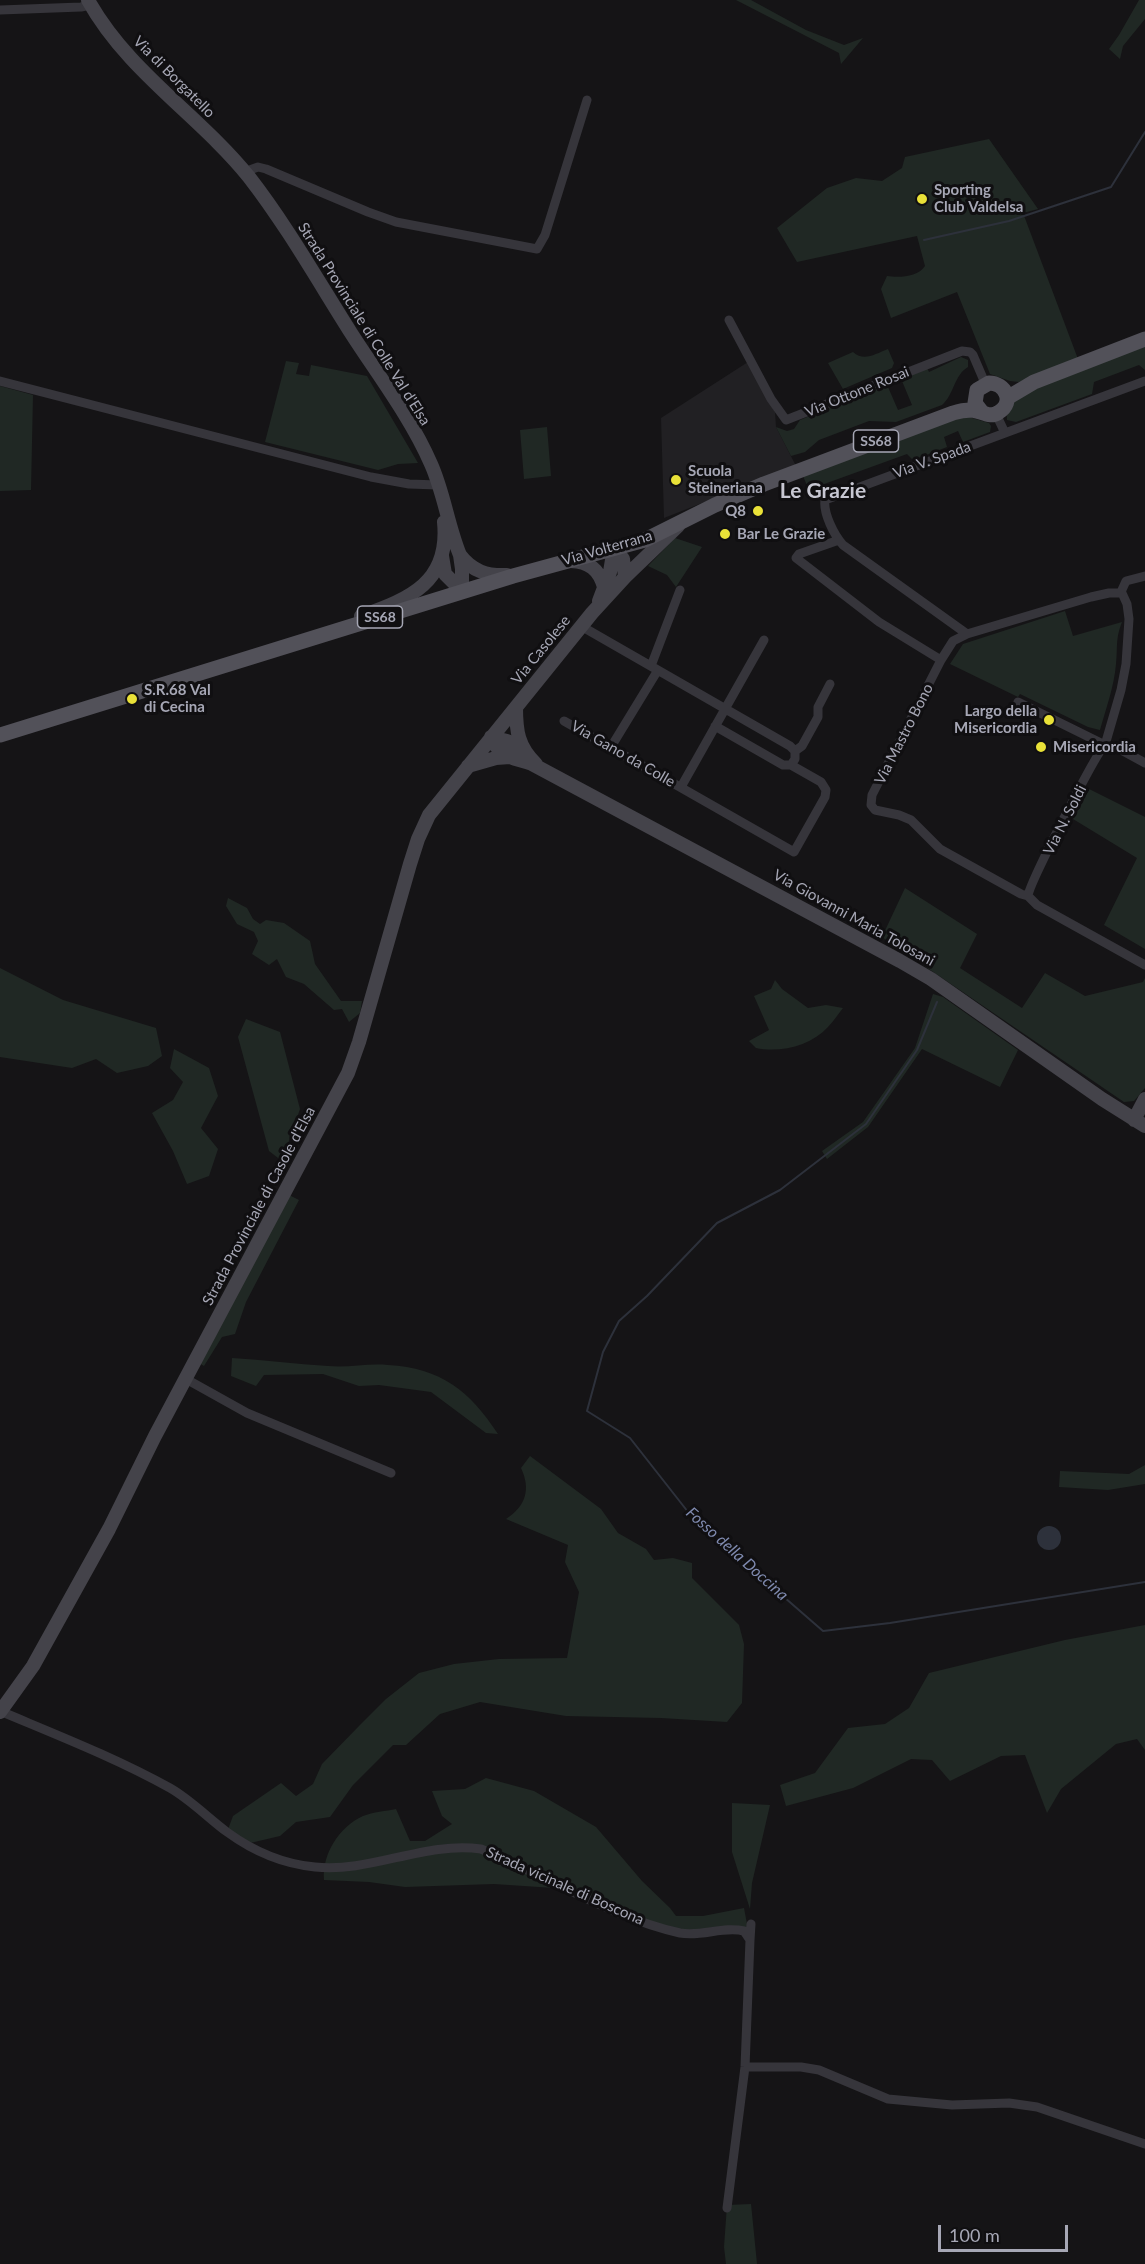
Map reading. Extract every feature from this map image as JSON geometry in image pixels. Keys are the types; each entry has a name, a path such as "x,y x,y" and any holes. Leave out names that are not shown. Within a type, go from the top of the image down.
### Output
{"main road":[{"name":"Via di Borgatello","path":"89,2 105,28 128,57 244,172"},
{"name":"Strada Provinciale di Colle Val d'Elsa","path":"244,172 271,208 414,432 431,464 460,555 462,591"},
{"name":"Via Volterrana","path":"527,572 645,540 748,491 953,412 1004,408 1004,392 1145,339"},
{"path":"985,383 993,382 1004,392"},
{"name":"Via Volterrana","path":"984,408 977,390 985,383"},
{"name":"Strada Provinciale di Colle Val d'Elsa","path":"442,500 445,528 442,556 445,574 462,591"},
{"name":"Via Casolese","path":"516,706 592,613 679,524"},
{"path":"614,548 623,559 625,577"},
{"name":"Via Casolese","path":"592,613 610,572 614,548"},
{"path":"460,555 470,566 490,575 527,572"},
{"name":"Strada Provinciale di Colle Val d'Elsa","path":"299,643 409,597 432,577 442,556"},
{"path":"562,561 582,562 591,566 600,575 604,587"},
{"name":"SS68","path":"0,735 527,572"},
{"path":"516,706 518,737 523,749"},
{"name":"Strada Provinciale di Casole d'Elsa","path":"0,1711 33,1666 56,1625 348,1072 359,1042 418,839 429,815 516,706"},
{"name":"Via Giovanni Maria Tolosani","path":"491,737 507,741 523,749 543,770"},
{"name":"Via Giovanni Maria Tolosani","path":"491,737 497,749 510,757 543,770 931,979 1139,1123"},
{"path":"468,767 496,758 510,757"},
{"path":"1139,1123 1145,1099"}],"street":[{"path":"0,10 81,7 89,2"},
{"path":"244,172 258,167 266,168 396,222 537,249 541,246 545,235 587,100"},
{"name":"Via Ottone Rosai","path":"729,320 771,399 786,420 962,351 973,355 985,383"},
{"path":"0,381 379,479 438,485"},
{"name":"Via V. Spada","path":"839,540 825,508 825,500 1145,381"},
{"path":"984,408 1005,433"},
{"path":"942,660 879,622 805,567 796,557 801,553 839,540 967,634 1091,597 1121,592 1126,581 1145,576"},
{"path":"611,747 655,668 680,590"},
{"name":"Via N. Soldi","path":"1028,896 1079,791 1105,745 1122,690 1127,660 1129,613 1125,596 1121,592"},
{"path":"581,626 790,746 795,751 795,759 791,765 779,763 715,726"},
{"name":"Via Mastro Bono","path":"967,634 953,640 872,795 871,805 875,810 911,820 944,852 1028,896"},
{"name":"Via Gano da Colle","path":"681,787 764,640"},
{"path":"795,751 802,746 818,717 818,706 830,684"},
{"path":"1018,702 1105,745 1114,746 1145,763"},
{"name":"Via Gano da Colle","path":"564,721 794,852 825,797 826,790 821,782 791,765"},
{"path":"1028,896 1037,905 1145,965"},
{"path":"186,1379 247,1413 391,1473"},
{"name":"Strada vicinale di Boscona","path":"0,1711 117,1761 171,1788 227,1832 269,1857 315,1867 354,1866 427,1851 468,1847 482,1850 635,1919 682,1933 703,1934 735,1929 744,1931 750,1940"},
{"path":"727,2208 746,2067 751,1924"},
{"path":"746,2067 801,2067 819,2070 888,2099 952,2105 1009,2103 1037,2107 1145,2144"}],"shaded area":[{"path":"736,0 751,0 806,30 844,45 863,38 841,64 839,53"},
{"path":"1139,0 1145,0 1145,19 1123,46 1120,59 1109,49"},
{"path":"989,139 1038,209 1023,213 1078,359 1019,382 990,374 957,292 891,318 881,289 887,276 913,275 925,266 917,236 797,262 777,228 827,188 856,178 882,181 902,168 905,157"},
{"path":"1145,346 1145,370 1139,365 1094,382 1092,394 1016,422 1007,420 1010,406 1028,391"},
{"path":"888,349 894,363 892,368 843,389 828,363 853,352 865,357"},
{"path":"961,357 968,360 968,367 960,375 942,405 896,422 869,421 819,440 805,452 791,456 776,427 787,431 794,429 800,420 892,382 894,384 888,387 898,410 912,405 902,381 903,378 927,368 929,372"},
{"path":"286,361 299,363 296,374 309,376 311,365 367,376 418,463 398,464 378,470 265,442"},
{"path":"748,362 775,412 776,427 796,466 664,518 661,418"},
{"path":"0,386 33,395 31,490 0,491"},
{"path":"962,415 989,423 990,432 963,442 958,431 944,437 947,447 916,459 913,460 907,454 808,488 803,476"},
{"path":"547,427 551,476 524,479 520,430"},
{"path":"675,538 702,547 676,587 667,575 648,566"},
{"path":"1065,611 1073,636 1122,622 1114,681 1100,730 1088,727 1020,694 1018,697 950,664 963,644"},
{"path":"1089,789 1145,817 1145,949 1104,925 1137,858 1073,819"},
{"path":"905,888 977,934 960,968 1022,1008 1045,973 1085,996 1143,982 1145,978 1145,1088 1134,1101 1124,1102 882,937"},
{"path":"228,898 247,908 253,919 260,924 266,920 284,923 310,941 315,964 341,1001 362,1001 360,1013 349,1022 342,1009 334,1010 304,984 286,977 277,959 269,965 252,954 258,941 254,932 237,924 226,906"},
{"path":"0,968 63,1000 156,1028 162,1056 148,1066 117,1073 96,1059 72,1068 0,1057"},
{"path":"775,980 782,989 808,1008 826,1005 843,1008 830,1025 813,1039 785,1049 756,1048 749,1041 769,1030 754,996 771,989"},
{"path":"933,994 943,997 1018,1050 1000,1087 922,1049 868,1127 827,1159 822,1151 863,1122 915,1048"},
{"path":"246,1019 280,1032 300,1109 282,1161 269,1151 238,1037"},
{"path":"174,1049 209,1068 218,1096 201,1128 218,1149 209,1176 187,1184 173,1151 152,1113 173,1100 183,1082 170,1068"},
{"path":"289,1195 299,1200 246,1302 235,1334 222,1337 204,1366 199,1363"},
{"path":"232,1358 336,1366 388,1365 424,1371 452,1384 465,1394 498,1434 486,1433 431,1392 379,1385 359,1386 323,1374 264,1375 256,1386 231,1376"},
{"path":"530,1456 601,1509 618,1533 646,1549 654,1560 673,1558 692,1563 692,1578 739,1625 744,1644 742,1703 727,1722 566,1716 480,1702 440,1714 406,1745 393,1745 353,1785 330,1817 296,1822 280,1836 246,1844 227,1832 233,1816 281,1783 296,1796 313,1784 322,1764 386,1699 419,1673 454,1664 499,1659 567,1658 579,1592 565,1562 568,1545 506,1519 518,1508 525,1496 526,1483 521,1468"},
{"path":"1145,1465 1145,1484 1108,1490 1059,1487 1060,1471 1129,1474"},
{"path":"1049,1526 1057,1530 1061,1538 1057,1546 1049,1550 1041,1546 1037,1538 1041,1530"},
{"path":"1145,1625 1145,1750 1137,1739 1116,1744 1061,1789 1047,1813 1025,1755 1001,1756 950,1781 932,1760 911,1759 853,1788 786,1806 780,1785 815,1773 848,1728 885,1724 909,1708 929,1673 1065,1640"},
{"path":"486,1778 534,1791 596,1827 642,1881 676,1916 703,1916 744,1908 750,1940 744,1931 703,1934 664,1928 569,1889 494,1884 405,1887 369,1882 324,1880 329,1851 340,1834 354,1821 363,1816 396,1809 410,1841 425,1841 452,1824 442,1816 432,1791 465,1789"},
{"path":"732,1803 770,1805 752,1883 750,1909 732,1852"},
{"path":"751,2204 757,2264 726,2264 724,2247 727,2205"}],"waterway":[{"path":"924,240 1009,221 1111,187 1145,132"},
{"name":"Fosso della Doccina","path":"937,1002 917,1050 866,1124 780,1190 717,1223 647,1296 619,1321 603,1352 587,1411 630,1438 692,1517 823,1631 890,1623 1145,1582"}],"place":[{"name":"Sporting Club Valdelsa","path":"922,199"},
{"name":"Scuola Steineriana","path":"676,480"},
{"name":"Q8","path":"758,511"},
{"name":"Bar Le Grazie","path":"725,534"},
{"name":"S.R.68 Val di Cecina","path":"132,699"},
{"name":"Largo della Misericordia","path":"1049,720"},
{"name":"Misericordia","path":"1041,747"}],"district":[{"name":"Le Grazie","path":"823,491"}]}
